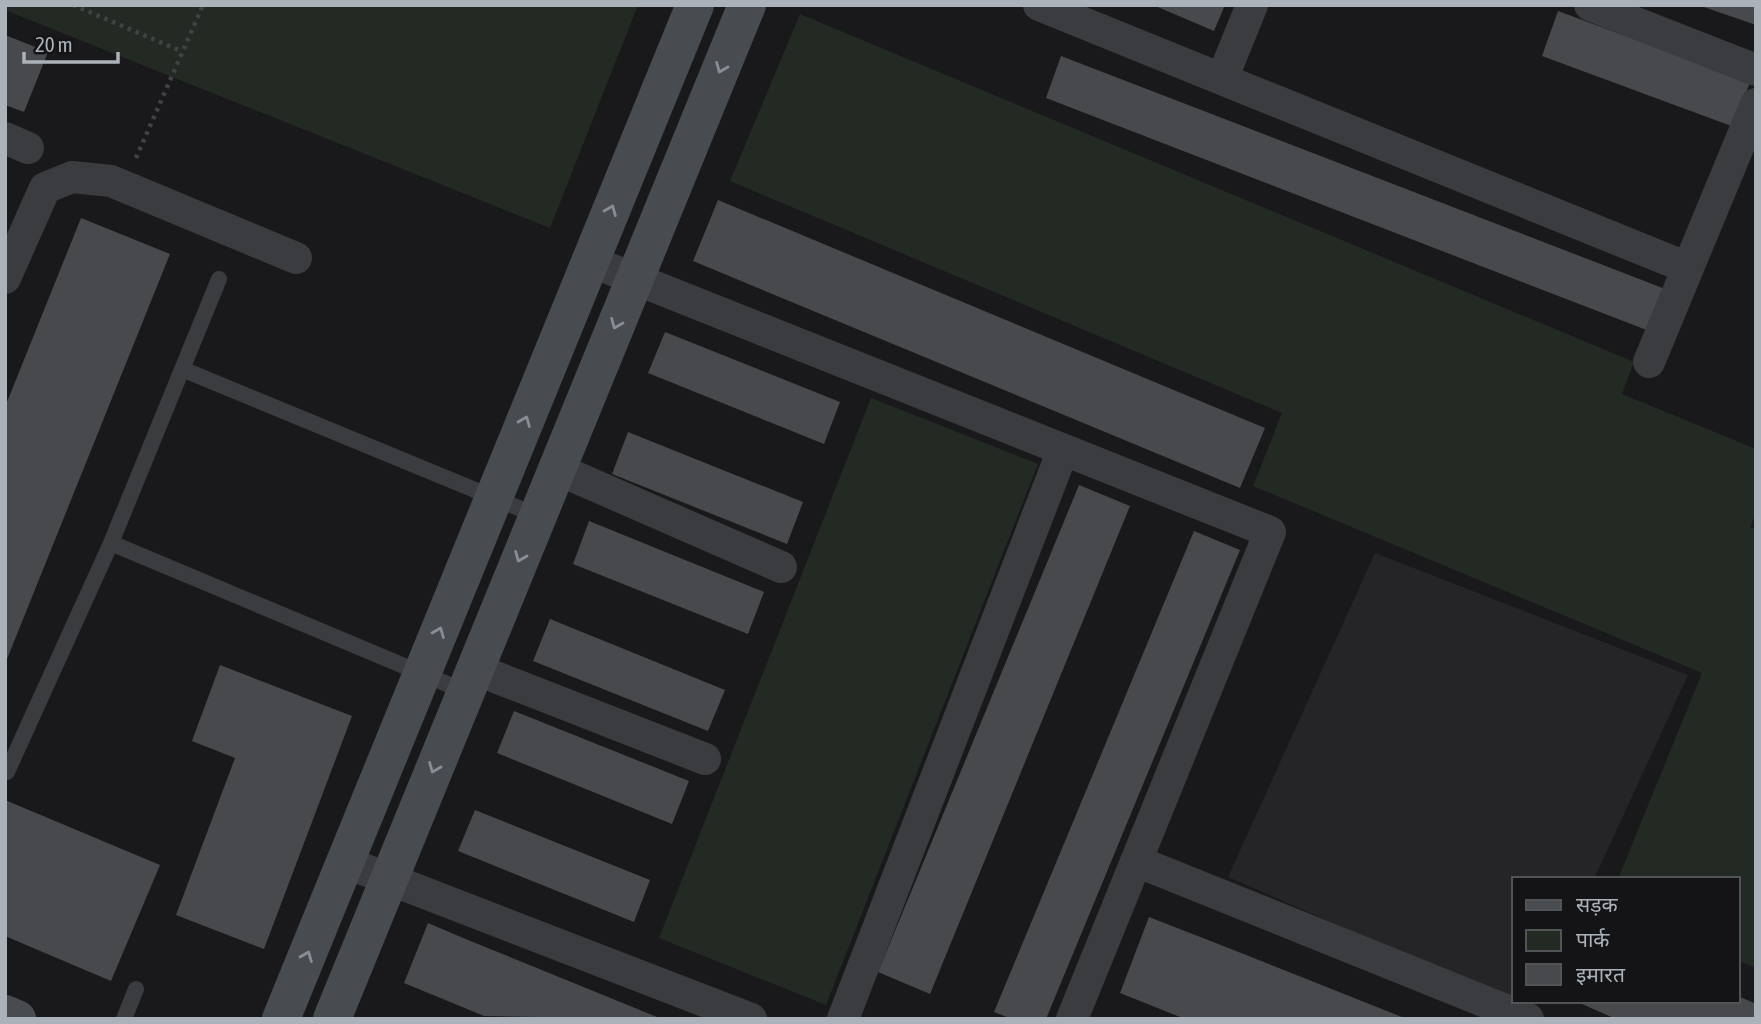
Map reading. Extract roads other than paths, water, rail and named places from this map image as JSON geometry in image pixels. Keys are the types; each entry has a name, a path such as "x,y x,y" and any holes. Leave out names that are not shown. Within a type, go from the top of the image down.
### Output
{"street":[{"path":"281,1019 695,5"},
{"path":"332,1019 747,5"},
{"path":"1039,5 1688,268"},
{"path":"1222,79 1252,5"},
{"path":"1590,5 1756,70"},
{"path":"1649,362 1756,104"},
{"path":"5,278 45,188 72,177 111,181 125,186 296,258"},
{"path":"590,261 1270,532 1072,1019"},
{"path":"843,1019 1063,450"},
{"path":"557,469 781,567"},
{"path":"470,680 705,759"},
{"path":"1136,861 1528,1019"},
{"path":"345,862 751,1019"},
{"path":"5,1014 17,1019"}],"lane":[{"path":"7,772 111,544 219,279"},
{"path":"182,369 538,516"},
{"path":"111,544 422,673 470,680"},
{"path":"124,1019 136,989"}]}
